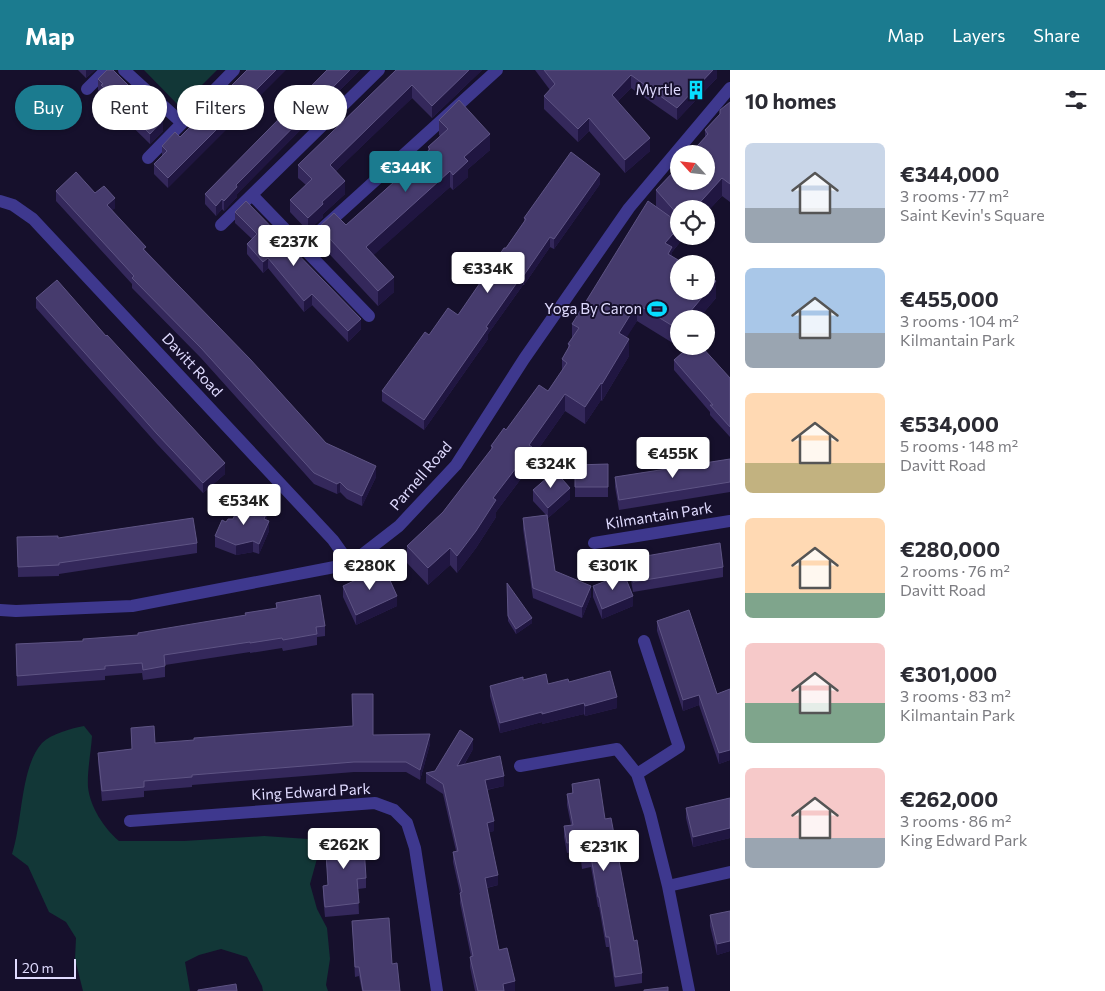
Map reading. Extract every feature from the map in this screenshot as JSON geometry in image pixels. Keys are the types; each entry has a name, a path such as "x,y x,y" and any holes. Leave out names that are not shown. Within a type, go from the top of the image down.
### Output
{"street":[{"path":"86,89 106,70"},
{"path":"124,70 177,118"},
{"path":"219,85 234,70"},
{"path":"221,226 379,70"},
{"path":"303,246 497,70"},
{"name":"Parnell Road","path":"0,610 132,606 350,564 399,526 456,465 524,359 629,208 730,88"},
{"path":"148,158 177,128"},
{"path":"252,194 369,316"},
{"name":"Davitt Road","path":"0,201 18,208 42,227 333,540 350,564"},
{"name":"Kilmantain Park","path":"594,543 730,521"},
{"path":"637,774 679,747 644,641"},
{"path":"520,766 617,749 637,774 650,814 668,886 689,991"},
{"name":"King Edward Park","path":"130,821 375,803 394,810 407,823 415,848 437,991"},
{"path":"668,886 730,872"}],"green space":[{"path":"144,70 217,70 202,85 177,85 177,104 167,94 167,85 159,85"},
{"path":"84,726 92,736 88,781 89,795 103,823 119,841 184,841 264,836 308,839 318,855 310,884 317,909 327,928 330,959 326,985 328,991 263,991 247,957 221,949 199,955 185,962 190,991 83,991 75,959 76,938 66,922 49,912 28,866 12,854 16,841 26,780 35,754 42,743 56,734"}],"building":[{"path":"107,70 113,70 128,85 101,85 103,84 98,79"},
{"path":"247,70 276,70 261,85 232,85"},
{"path":"327,70 350,70 335,85 312,85"},
{"path":"396,70 469,70 432,106 412,85 330,165 345,181 308,218 290,200 312,179 298,165 334,130 347,130 347,118"},
{"path":"544,70 713,70 677,108 631,75 612,95 650,138 625,160 589,118 578,129 544,96 555,84"},
{"path":"459,100 490,134 464,157 468,161 453,175 450,171 366,247 394,277 378,291 319,227 334,213 346,225 404,173 448,129 439,120"},
{"path":"730,102 730,184 722,178 715,186 715,145 698,145 708,134 705,130 720,114 720,110"},
{"path":"274,124 274,130 291,130 236,185 237,187 224,201 222,199 216,206 205,194"},
{"path":"187,130 216,130 168,178 154,164 167,151 162,146 175,132 180,137"},
{"path":"571,152 600,174 554,239 550,237 523,274 424,420 382,391 425,332 429,335 448,308 458,315"},
{"path":"76,172 95,193 104,186 115,198 107,205 146,247 143,249 250,359 326,443 376,466 362,496 347,489 340,482 337,484 314,473 201,348 132,278 134,276 56,191"},
{"path":"670,175 670,190 711,190 702,200 670,200 670,206 656,190"},
{"path":"246,201 361,319 348,331 312,294 304,301 268,258 263,262 247,244 257,234 235,212"},
{"path":"648,201 670,217 670,237 665,243 672,247 668,254 670,255 670,300 700,300 692,310 670,310 670,324 637,304 619,333 629,339 602,384 585,407 565,394 529,445 532,447 493,498 496,500 457,556 450,548 428,568 407,546 443,512 493,447 491,446 504,428 506,430 539,385 548,391 567,363 562,359 570,345 568,344 579,328 572,324"},
{"path":"57,280 106,336 225,463 203,483 36,298"},
{"path":"680,355 709,355 730,378 730,427 710,405 713,405 674,360"},
{"path":"730,459 730,482 619,500 615,477"},
{"path":"608,464 608,487 575,487 575,465"},
{"path":"555,471 570,488 548,508 533,490"},
{"path":"243,502 267,512 264,519 269,521 259,544 253,541 236,545 215,536 222,520 226,522 228,519 233,519 236,512 239,512"},
{"path":"547,515 555,571 591,586 582,607 533,588 523,518"},
{"path":"193,518 197,543 59,563 59,565 18,567 17,537 58,536 58,538"},
{"path":"720,543 723,567 633,582 629,559"},
{"path":"384,567 397,596 356,615 343,586"},
{"path":"624,574 633,596 602,609 593,586"},
{"path":"507,583 532,618 516,629 508,616"},
{"path":"320,595 325,626 316,627 317,634 164,655 165,666 143,670 142,663 105,666 105,669 17,676 16,644 83,641 83,639 138,635 138,633 246,615 245,613 277,608 276,603"},
{"path":"689,610 717,694 730,689 730,750 719,753 699,695 683,700 657,621"},
{"path":"610,671 617,697 585,706 584,703 500,723 490,686 523,677 523,680 546,674 548,684 568,679 569,682"},
{"path":"352,694 373,694 373,735 430,734 420,770 406,762 354,762 192,775 192,777 144,781 144,787 102,791 98,753 132,749 131,728 154,726 155,743 194,740 194,738 353,726"},
{"path":"460,730 473,739 457,766 500,756 504,776 485,780 494,821 487,823 498,875 485,878 499,950 507,948 515,981 503,984 504,991 478,991 470,957 473,956 453,852 458,851 443,784 426,773 435,771"},
{"path":"599,779 605,819 611,818 634,941 637,940 642,973 615,977 609,937 606,937 591,857 582,858 580,841 567,843 564,826 573,825 567,794 573,793 572,784"},
{"path":"730,798 730,828 693,837 686,808"},
{"path":"358,835 359,846 364,846 366,878 357,879 359,903 325,907 323,886 328,885 325,837"},
{"path":"730,911 730,941 717,944 710,915"},
{"path":"389,918 392,964 397,963 400,991 363,991 359,967 355,967 352,921"},
{"path":"236,984 237,991 198,991 198,990"},
{"path":"668,987 668,991 644,991 644,990"}],"place":[{"name":"Myrtle","path":"696,90"},
{"name":"Yoga By Caron","path":"657,309"}]}
